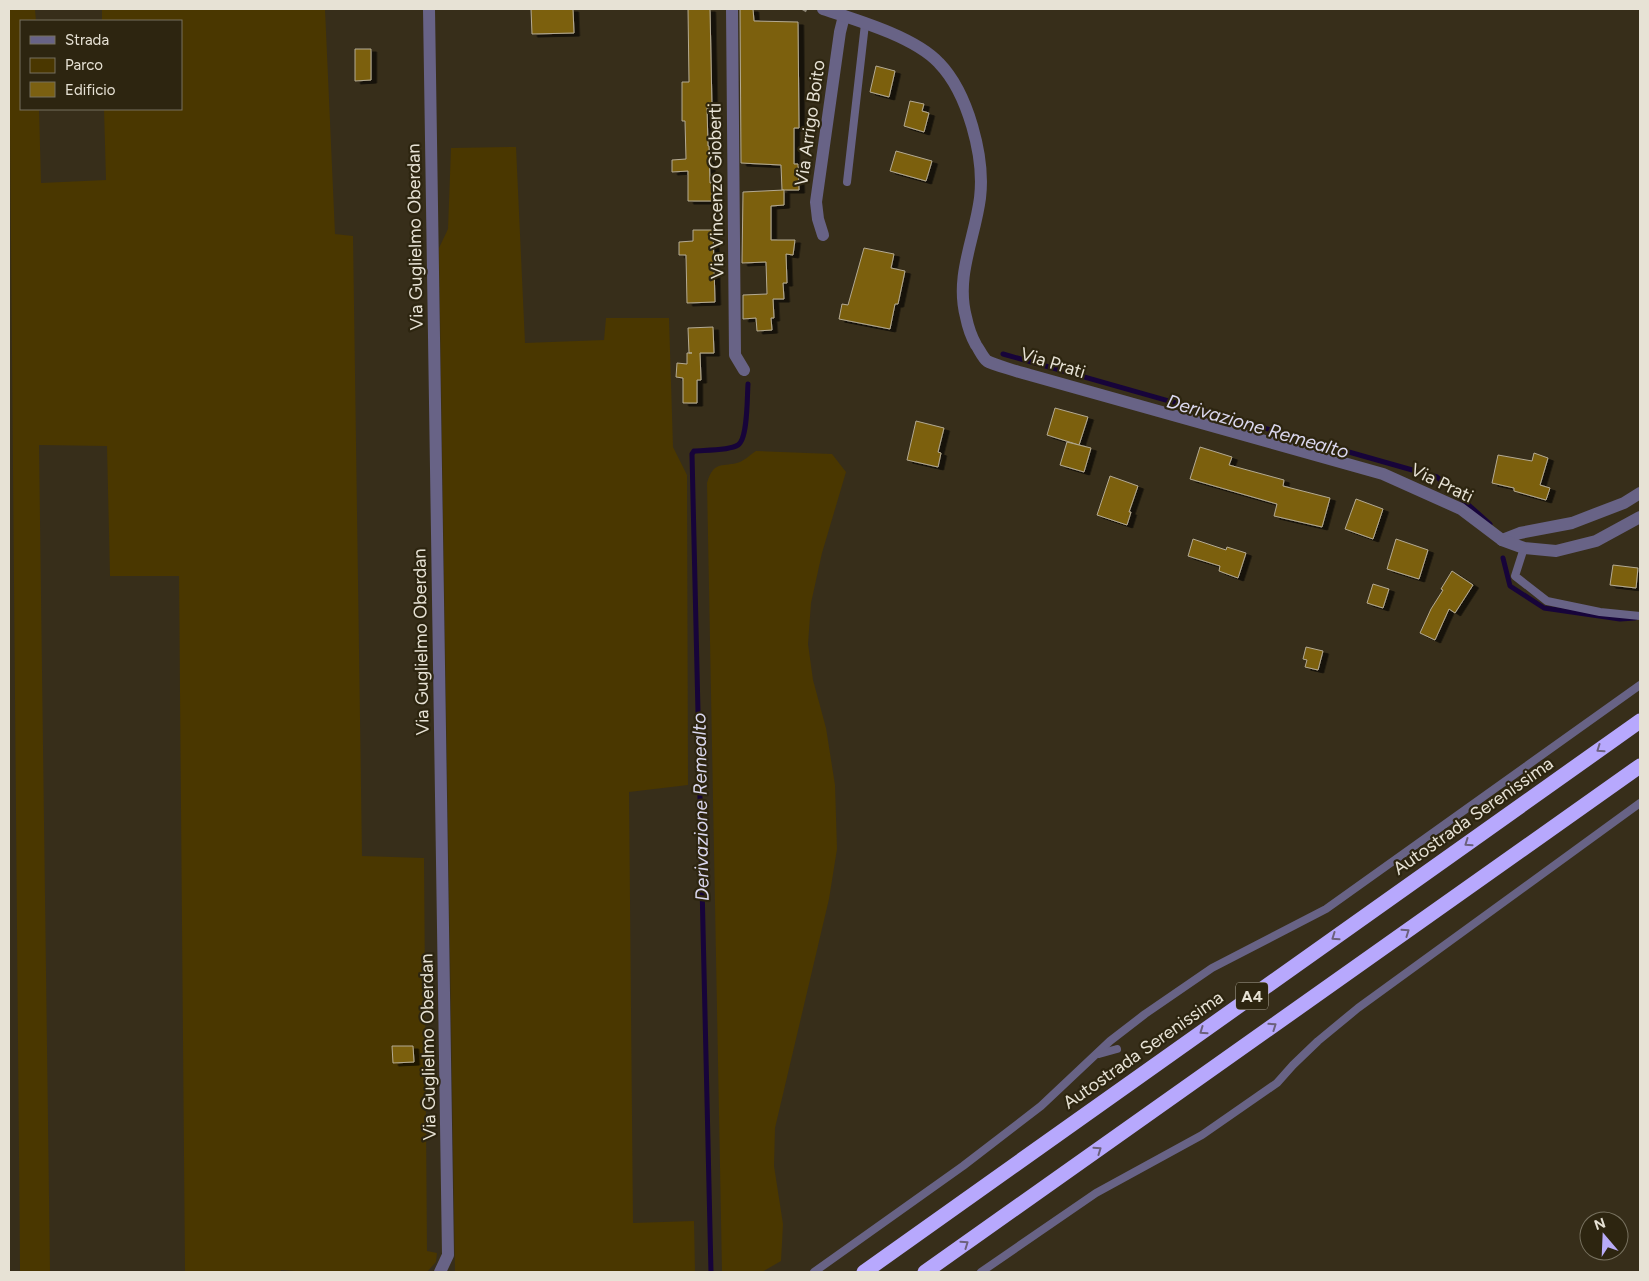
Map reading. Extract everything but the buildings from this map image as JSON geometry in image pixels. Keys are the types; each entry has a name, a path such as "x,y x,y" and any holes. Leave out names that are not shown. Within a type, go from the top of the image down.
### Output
{"highway":[{"name":"Autostrada Serenissima","path":"864,1272 1640,721"},
{"name":"A4","path":"925,1272 1640,766"}],"street":[{"name":"Via Guglielmo Oberdan","path":"429,9 448,1255 440,1272"},
{"name":"Via Vincenzo Gioberti","path":"732,9 735,355 744,370"},
{"name":"Via Prati","path":"817,11 844,16 866,24 923,50 939,63 953,82 966,108 975,136 981,166 980,198 963,274 962,302 971,336 987,361 1030,375 1383,474 1460,509 1502,540 1524,548 1556,551 1596,541 1640,518"},
{"name":"Via Arrigo Boito","path":"823,235 818,219 816,202 840,32 844,16"},
{"path":"1502,540 1520,533 1572,523 1624,503 1640,493"}],"lane":[{"path":"847,182 866,24"},
{"path":"1524,548 1515,576 1547,601 1600,612 1640,616"},
{"path":"814,1272 955,1172 1041,1106 1110,1042 1146,1014 1212,968 1326,909 1640,685"},
{"path":"981,1272 1096,1193 1202,1136 1277,1083 1318,1041 1358,1008 1640,803"},
{"path":"1097,1054 1118,1050"}],"path":[{"path":"803,9 817,11"}],"green space":[{"path":"9,9 35,9 36,20 20,20 20,110 39,110 41,183 106,180 104,110 182,110 182,20 102,20 102,9 325,9 335,234 353,236 362,856 424,858 427,1251 437,1253 436,1262 427,1272 309,1272 281,1270 280,1272 185,1272 179,576 110,576 107,446 39,445 50,1272 20,1272"},
{"path":"516,147 525,343 604,340 606,318 669,318 673,447 687,475 688,785 629,792 633,1223 694,1221 695,1272 455,1272 439,248 448,229 451,148"},
{"path":"756,451 832,454 846,472 822,553 811,603 808,644 813,680 826,728 835,785 837,849 829,899 775,1128 774,1166 783,1224 781,1261 762,1272 722,1272 707,483 716,467 740,462"}],"waterway":[{"name":"Derivazione Remealto","path":"1003,354 1437,477 1490,524"},
{"name":"Derivazione Remealto","path":"711,1272 692,454 694,451 716,450 738,445 744,435 748,384"},
{"name":"Derivazione Remealto","path":"1503,558 1510,586 1544,608 1620,619 1635,618"}]}
